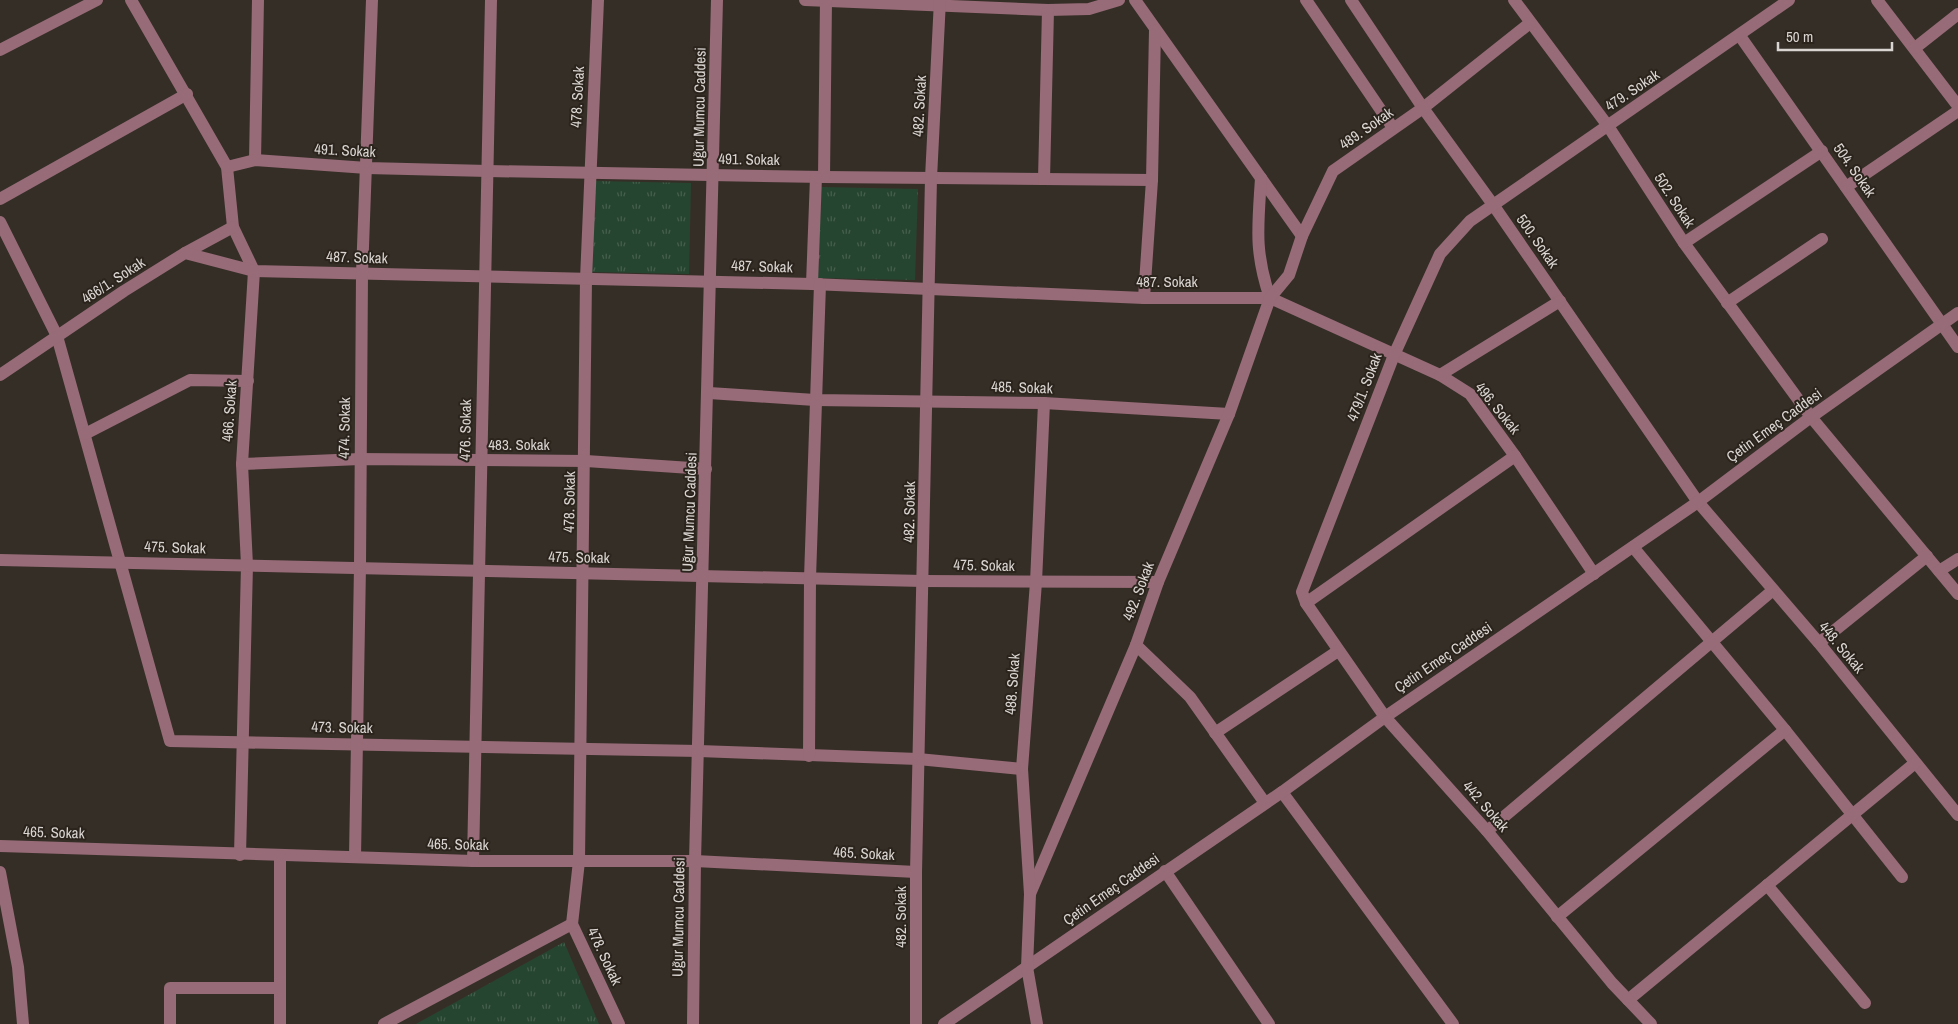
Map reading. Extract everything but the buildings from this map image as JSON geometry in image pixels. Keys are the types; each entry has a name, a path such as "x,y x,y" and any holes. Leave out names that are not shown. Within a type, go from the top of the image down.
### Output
{"street":[{"path":"0,50 97,0"},
{"name":"466. Sokak","path":"131,0 227,167 233,227 254,271 242,464 247,565 240,855"},
{"path":"255,160 258,0"},
{"name":"474. Sokak","path":"355,857 355,744 360,566 362,274 372,0"},
{"name":"476. Sokak","path":"473,861 481,571 480,460 486,278 491,0"},
{"name":"478. Sokak","path":"598,0 586,278 586,461 579,861 572,924 619,1024"},
{"name":"Uğur Mumcu Caddesi","path":"693,1024 695,861 709,393 717,0"},
{"path":"805,0 1012,4 1048,10 1090,9 1119,0"},
{"path":"809,756 810,578 816,284 826,0"},
{"path":"1135,0 1154,30 1302,236"},
{"path":"1306,0 1393,128"},
{"name":"500. Sokak","path":"1351,0 1423,108 1560,300 1698,502"},
{"name":"502. Sokak","path":"1514,0 1608,126 1684,243 1811,417 1958,594"},
{"path":"1877,0 1958,106"},
{"name":"479. Sokak","path":"1494,206 1740,36 1786,1"},
{"name":"482. Sokak","path":"916,1024 918,759 931,178 940,2"},
{"path":"1044,179 1048,10"},
{"path":"1915,48 1958,14"},
{"name":"489. Sokak","path":"1270,298 1289,275 1302,236 1333,171 1423,108 1530,23"},
{"path":"1144,298 1152,180 1154,30"},
{"name":"504. Sokak","path":"1740,36 1958,347"},
{"path":"0,199 186,94"},
{"path":"1846,186 1958,111"},
{"path":"1684,243 1822,151"},
{"name":"491. Sokak","path":"227,167 255,160 367,168 488,171 1152,180"},
{"path":"1262,178 1257,237 1260,270 1270,298"},
{"name":"479/1. Sokak","path":"1306,603 1302,592 1394,355 1440,254 1470,221 1494,206"},
{"path":"0,222 57,336 121,561"},
{"name":"466/1. Sokak","path":"0,375 124,291 185,253 233,227"},
{"path":"1727,303 1822,239"},
{"path":"185,253 254,271"},
{"name":"487. Sokak","path":"254,271 486,278 586,278 816,284 1144,298 1270,298"},
{"name":"496. Sokak","path":"1270,298 1440,375 1470,394 1515,456 1594,574"},
{"name":"492. Sokak","path":"1030,894 1136,645 1158,582 1229,414 1270,298"},
{"path":"1440,375 1560,300"},
{"name":"Çetin Emeç Caddesi","path":"944,1024 1164,871 1282,792 1385,717 1698,502 1811,417 1958,313"},
{"path":"84,434 190,380 248,382"},
{"name":"485. Sokak","path":"709,393 815,400 1044,403 1229,414"},
{"name":"488. Sokak","path":"1037,1024 1027,967 1030,894 1022,769 1036,582 1044,403"},
{"path":"1306,603 1515,456"},
{"name":"483. Sokak","path":"242,464 360,459 586,461 706,469"},
{"name":"448. Sokak","path":"1698,502 1818,643 1958,815"},
{"path":"1633,547 1785,730 1902,877"},
{"path":"1818,643 1927,556"},
{"path":"1939,571 1958,559"},
{"name":"475. Sokak","path":"0,560 360,566 584,574 923,581 1158,582"},
{"name":"473. Sokak","path":"121,561 170,741 699,750 918,759 1022,769"},
{"path":"1487,831 1772,591"},
{"name":"442. Sokak","path":"1306,603 1385,717 1487,831 1557,917 1651,1024"},
{"path":"1136,645 1190,697 1265,803"},
{"path":"1215,733 1338,651"},
{"path":"1557,917 1785,730"},
{"path":"1628,1000 1915,763"},
{"path":"1282,792 1453,1024"},
{"name":"465. Sokak","path":"0,846 473,861 695,861 916,872"},
{"path":"280,856 280,1024"},
{"path":"1164,871 1270,1024"},
{"path":"0,872 18,967 23,1024"},
{"path":"1767,885 1865,1003"},
{"path":"384,1024 572,924"},
{"path":"170,1024 170,988 280,988"}],"green space":[{"path":"594,181 691,183 689,274 592,272"},
{"path":"821,187 918,189 915,280 818,278"},
{"path":"564,942 599,1024 416,1024"}]}
